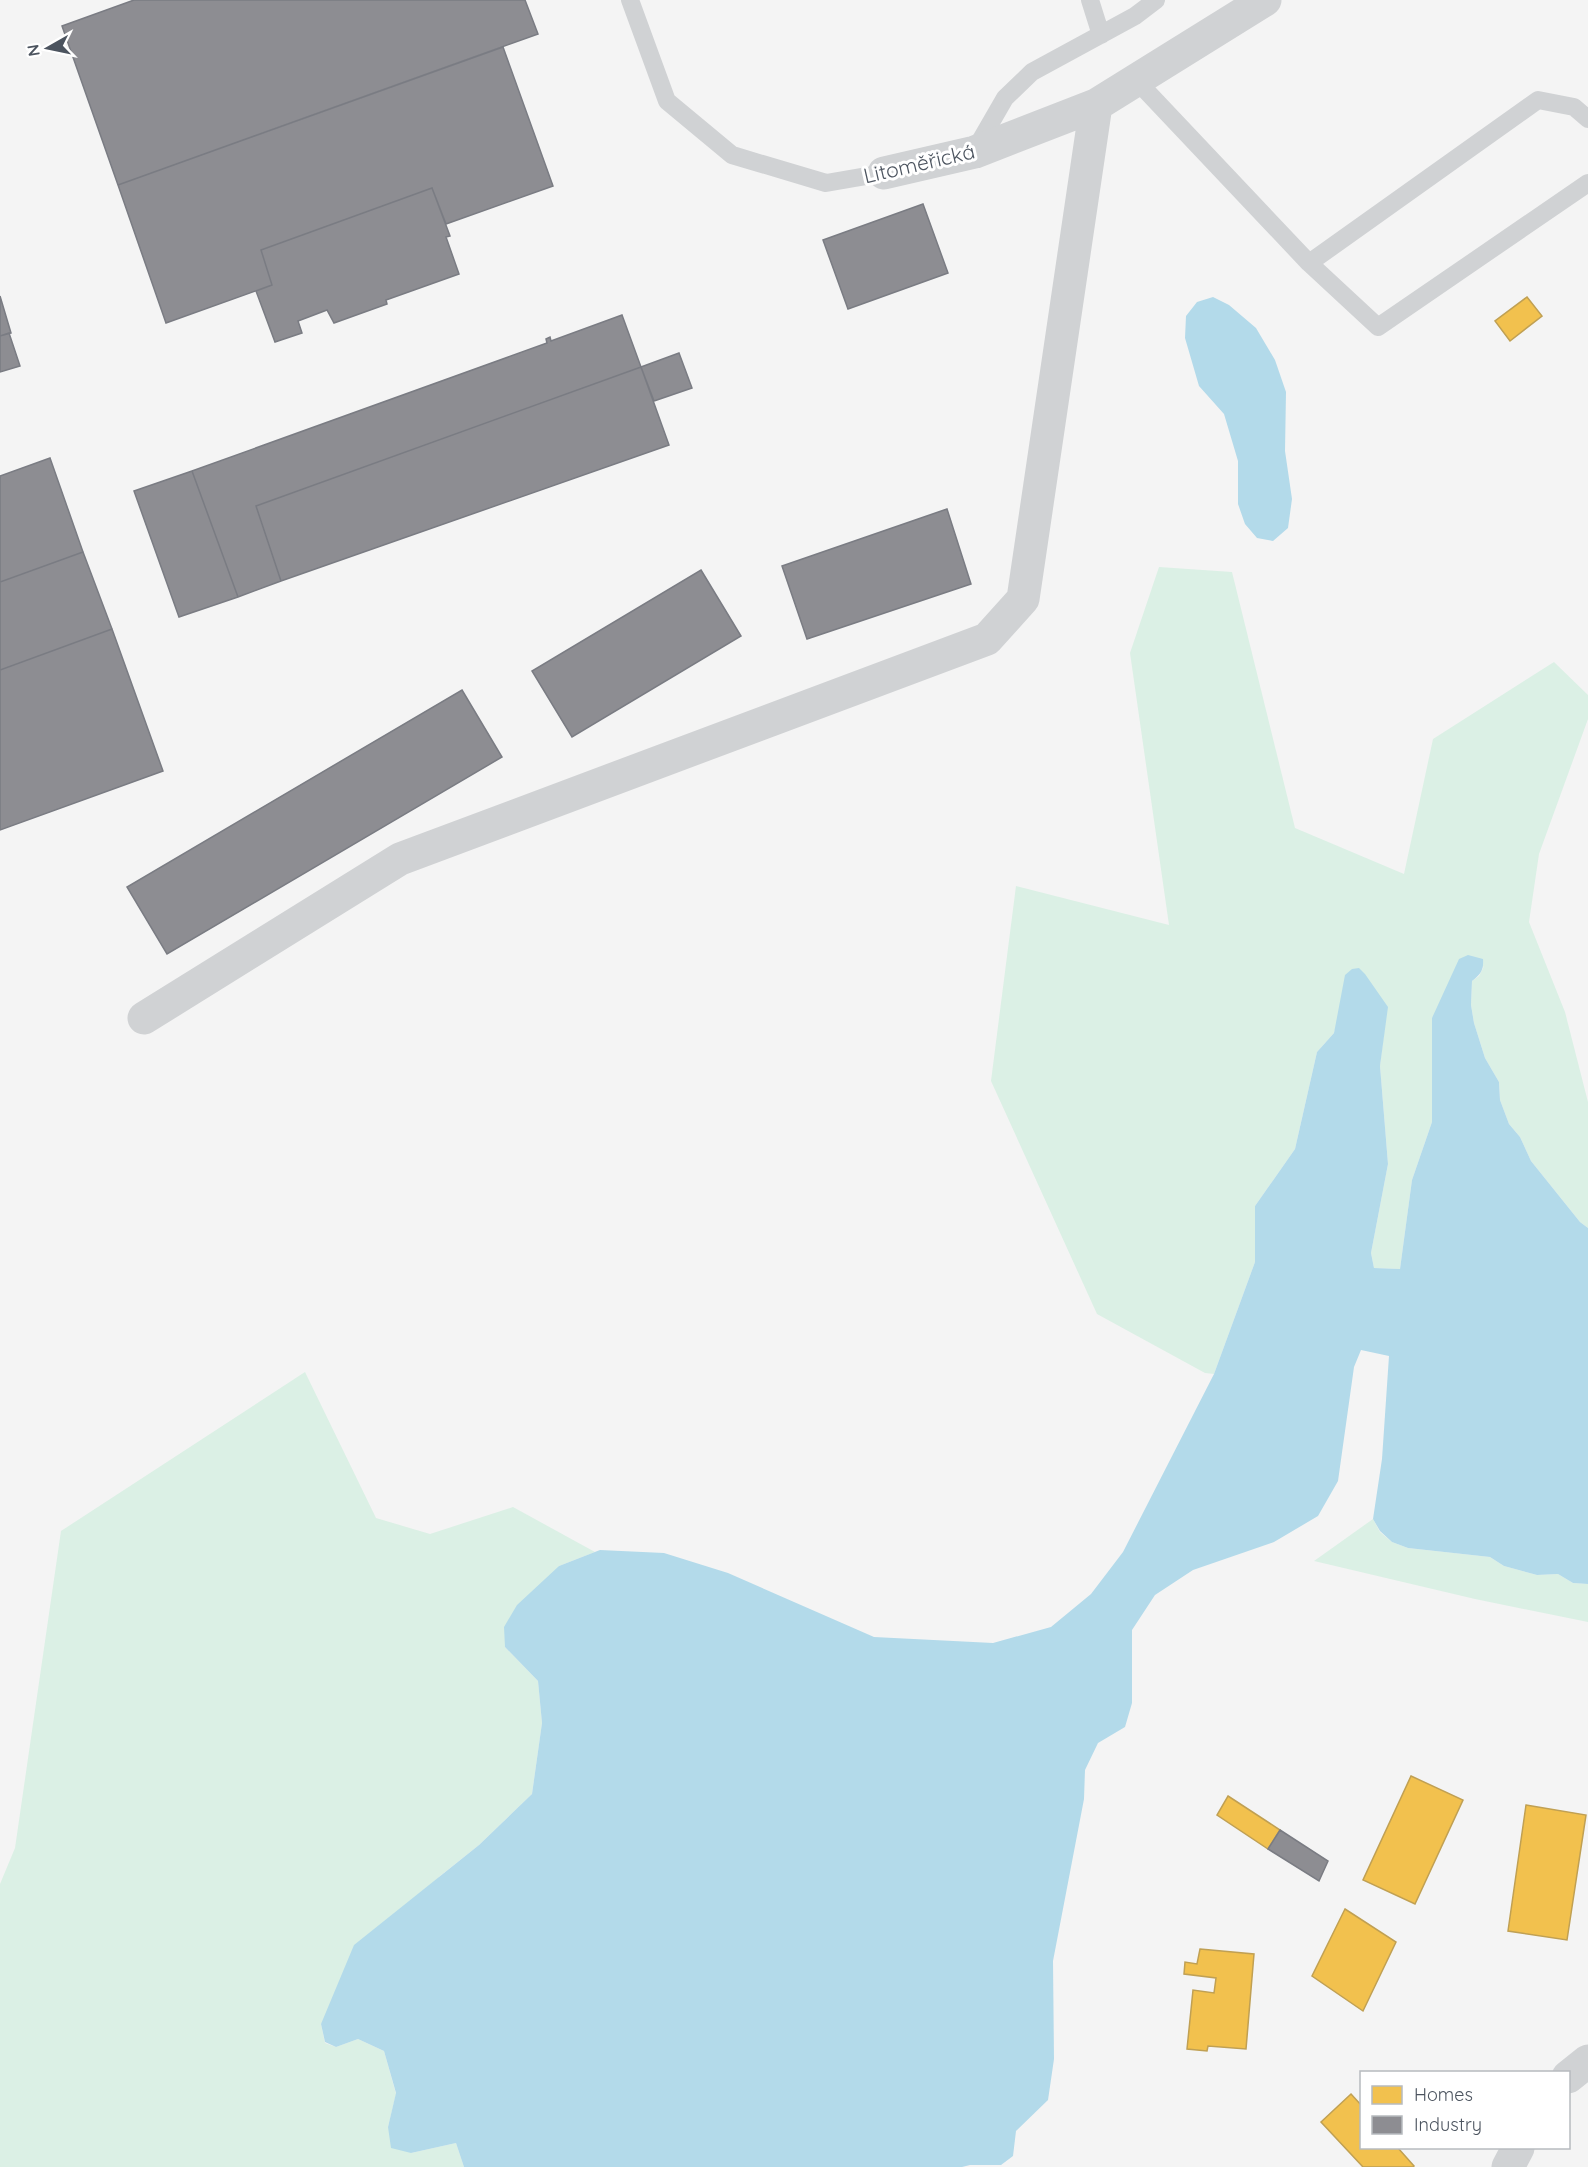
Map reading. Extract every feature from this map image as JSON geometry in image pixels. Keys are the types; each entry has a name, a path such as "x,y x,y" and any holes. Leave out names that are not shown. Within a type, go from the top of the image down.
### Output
{"street":[{"name":"Litoměřická","path":"884,173 975,152 1096,105 1265,0"},
{"path":"144,1018 400,859 987,639 1023,599 1096,105"},
{"path":"1570,2076 1588,2061"},
{"path":"1509,2167 1518,2149"}],"lane":[{"name":"Litoměřická","path":"630,0 667,101 732,155 826,183 884,173"},
{"path":"1090,0 1101,34"},
{"path":"975,152 1005,99 1032,72 1135,16 1156,0"},
{"path":"1136,80 1309,263 1378,327 1588,183"},
{"path":"1309,263 1538,100 1574,107 1588,119"}],"green space":[{"path":"1159,567 1232,572 1295,828 1404,874 1433,739 1554,662 1588,695 1588,719 1539,854 1529,922 1565,1012 1588,1102 1588,1228 1580,1222 1531,1161 1520,1137 1509,1124 1500,1100 1499,1082 1485,1058 1471,1005 1472,981 1479,976 1484,966 1432,1018 1432,1122 1412,1180 1400,1269 1374,1268 1371,1253 1388,1164 1380,1066 1387,1007 1340,1012 1334,1033 1317,1052 1295,1149 1255,1206 1255,1262 1214,1374 1205,1373 1097,1314 991,1081 1016,886 1169,925 1130,653"},
{"path":"305,1372 376,1518 430,1534 513,1507 595,1552 559,1566 505,1647 538,1681 542,1723 532,1794 479,1845 440,1876 321,2024 325,2043 336,2047 358,2039 384,2051 396,2094 388,2127 411,2153 456,2143 464,2167 0,2167 0,1884 15,1848 61,1531"},
{"path":"1373,1519 1380,1532 1392,1542 1408,1548 1490,1557 1504,1566 1537,1575 1558,1574 1573,1583 1588,1584 1588,1622 1475,1599 1314,1561"}],"water":[{"path":"1213,297 1229,305 1256,328 1275,360 1286,392 1285,451 1292,499 1288,528 1273,541 1257,538 1245,524 1238,504 1238,461 1224,414 1199,386 1185,338 1186,316 1197,302"},
{"path":"1468,955 1483,959 1481,972 1472,981 1471,1005 1485,1058 1499,1082 1500,1100 1509,1124 1520,1137 1531,1161 1580,1222 1588,1228 1588,1584 1573,1583 1558,1574 1537,1575 1504,1566 1490,1557 1408,1548 1392,1542 1380,1531 1373,1519 1382,1459 1389,1356 1361,1350 1354,1367 1338,1481 1318,1516 1274,1542 1193,1570 1155,1595 1132,1630 1132,1703 1125,1727 1098,1743 1085,1770 1084,1799 1053,1961 1054,2059 1048,2100 1016,2131 1013,2156 1001,2165 962,2167 464,2167 456,2143 411,2153 391,2148 388,2127 396,2093 384,2051 358,2039 336,2047 325,2042 321,2024 354,1945 479,1845 532,1794 542,1723 538,1681 505,1647 504,1627 517,1605 559,1566 600,1550 664,1553 728,1573 874,1637 993,1643 1051,1627 1091,1594 1123,1552 1214,1374 1255,1262 1255,1206 1295,1149 1317,1052 1334,1033 1345,975 1352,969 1359,968 1365,974 1388,1007 1380,1066 1388,1164 1371,1253 1374,1268 1400,1269 1412,1180 1432,1122 1432,1018 1459,959"}],"building: Homes":[{"path":"1527,297 1542,316 1510,341 1495,321"},
{"path":"1411,1776 1463,1800 1415,1904 1363,1880"},
{"path":"1228,1796 1280,1830 1268,1849 1217,1815"},
{"path":"1526,1805 1586,1815 1567,1940 1508,1931"},
{"path":"1345,1909 1396,1942 1363,2011 1312,1976"},
{"path":"1200,1949 1254,1954 1246,2049 1208,2046 1207,2051 1187,2049 1193,1990 1214,1993 1216,1978 1184,1974 1185,1962 1197,1964"},
{"path":"1351,2094 1360,2104 1360,2149 1399,2149 1414,2166 1363,2167 1321,2122"}],"building: Industry":[{"path":"134,0 525,0 538,34 118,185 62,26"},
{"path":"503,47 553,186 446,224 432,188 261,250 272,285 166,323 118,185"},
{"path":"432,188 450,236 446,237 459,274 386,300 387,304 334,323 327,310 298,321 302,333 275,342 256,291 272,285 261,250"},
{"path":"923,204 948,273 848,309 823,240"},
{"path":"0,296 11,333 0,336"},
{"path":"622,315 641,367 256,506 281,581 238,597 192,471 547,343 546,339 550,337 551,341"},
{"path":"9,333 20,366 0,372 0,336"},
{"path":"679,353 692,388 654,401 641,367"},
{"path":"641,367 669,445 281,581 256,506"},
{"path":"50,458 83,552 0,582 0,476"},
{"path":"192,471 238,597 179,617 134,491"},
{"path":"947,509 971,584 807,639 782,566"},
{"path":"83,552 112,629 0,670 0,582"},
{"path":"701,570 741,636 572,737 532,671"},
{"path":"112,629 163,771 0,830 0,670"},
{"path":"462,690 502,757 167,954 127,887"},
{"path":"1280,1830 1328,1861 1319,1881 1268,1849"}]}
